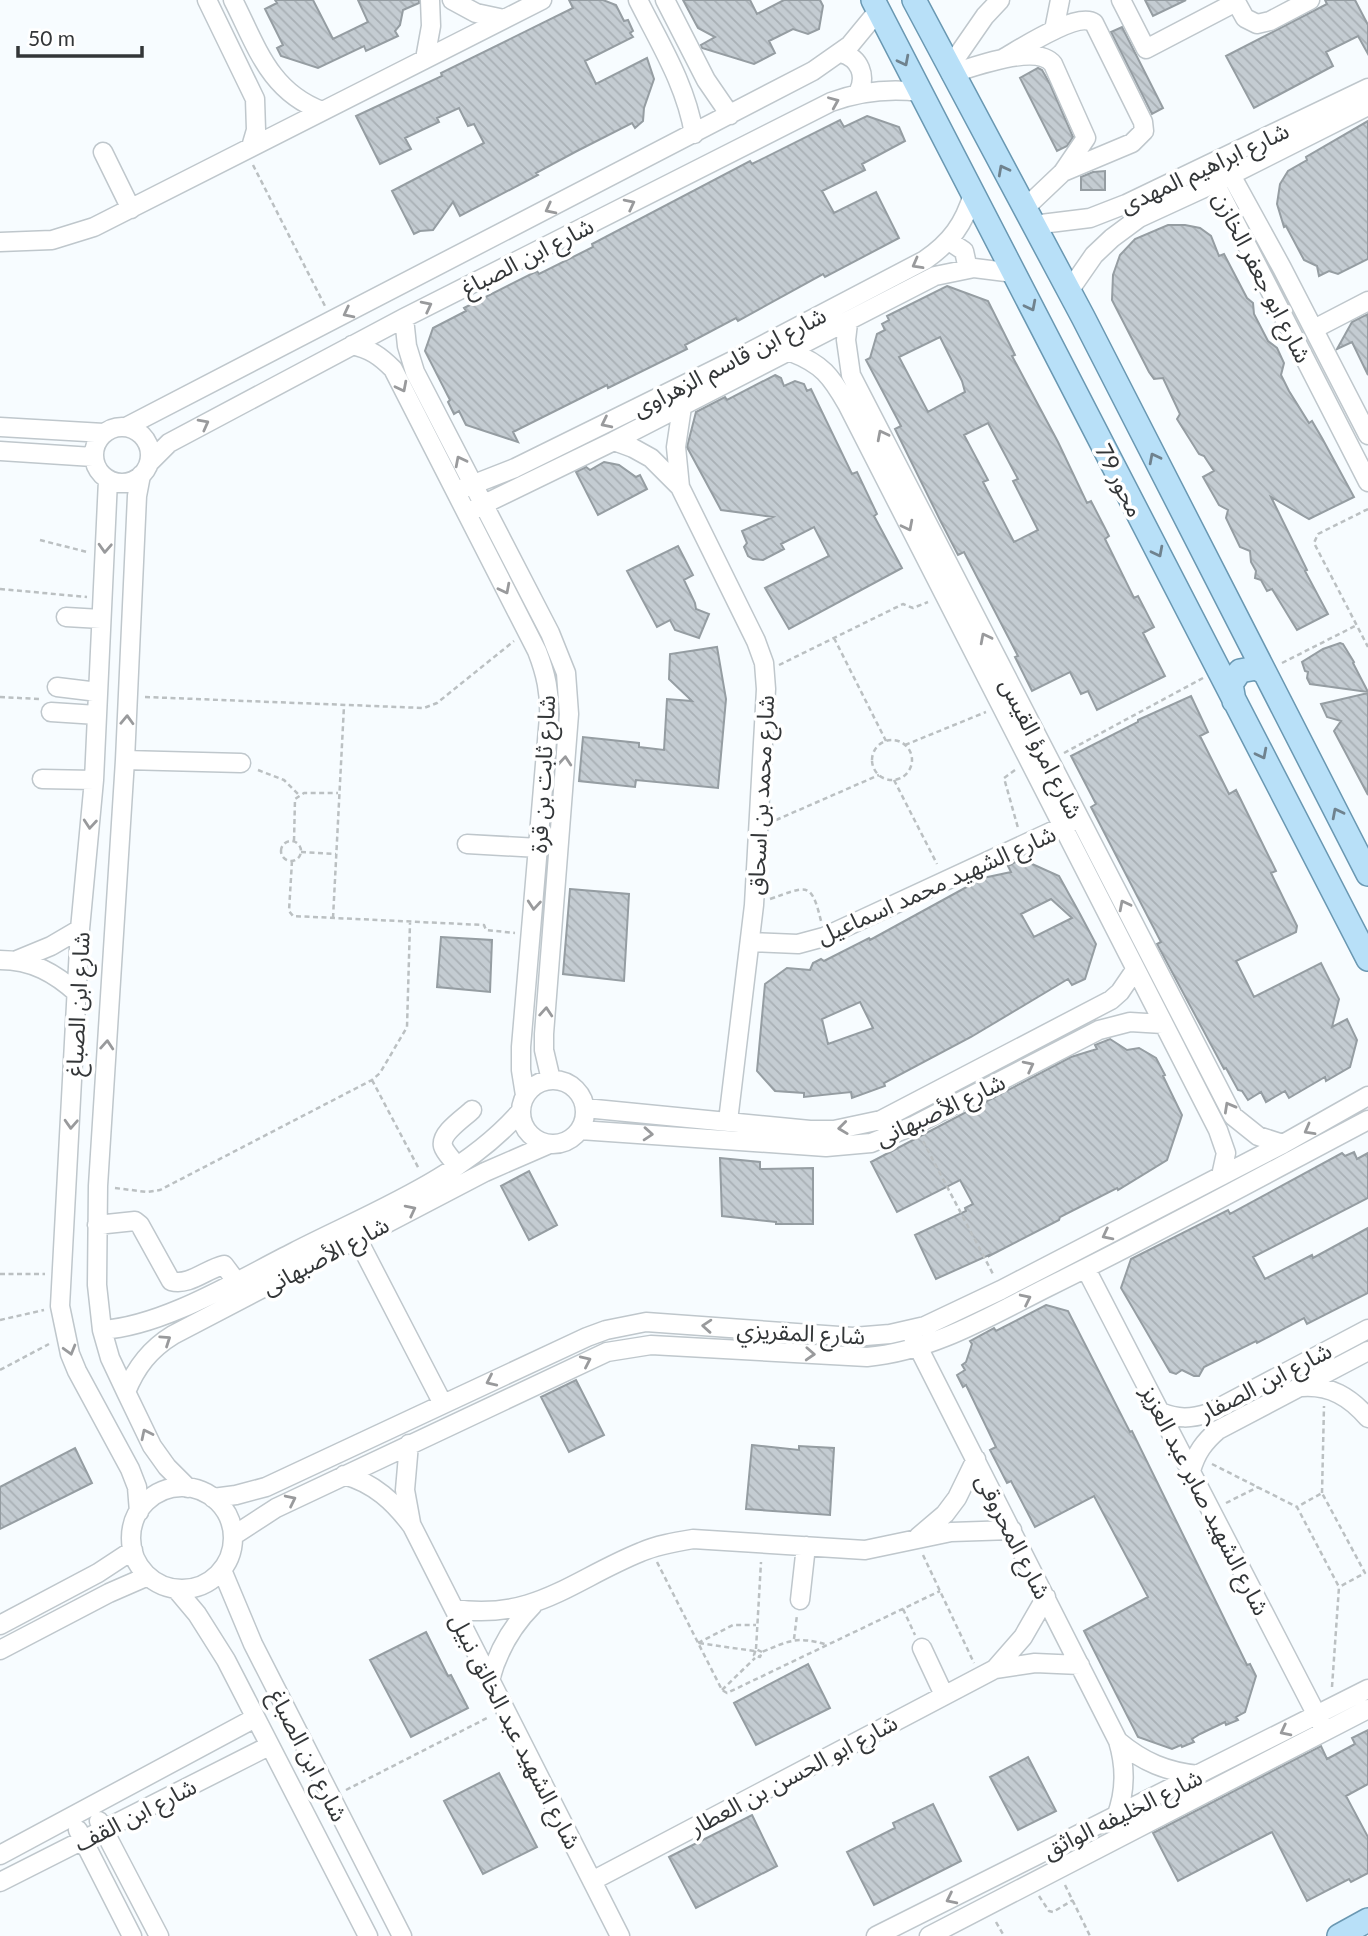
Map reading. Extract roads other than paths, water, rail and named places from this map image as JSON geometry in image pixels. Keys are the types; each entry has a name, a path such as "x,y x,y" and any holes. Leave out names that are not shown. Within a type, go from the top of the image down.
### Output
{"main road":[{"name":"محور 79","path":"914,0 1069,291 1368,874"},
{"name":"محور 79","path":"875,6 1368,959"},
{"path":"1199,632 1214,642 1228,639 1234,633 1235,625 1230,606"},
{"path":"1234,701 1231,684 1240,671 1256,668 1264,672"},
{"path":"1339,1936 1368,1920"}],"street":[{"path":"207,0 255,99 256,130 248,148"},
{"path":"233,0 277,82 305,105 321,111"},
{"path":"425,59 431,26 430,0"},
{"path":"452,0 475,13 504,19"},
{"path":"0,242 52,240 74,235 131,209 542,0"},
{"path":"638,0 680,81 694,134"},
{"path":"665,0 703,74 730,115"},
{"path":"1054,30 1060,0"},
{"path":"1121,0 1146,49 1236,1 1245,18 1257,24 1270,21 1310,0"},
{"path":"950,71 994,1"},
{"name":"شارع ابن الصباغ","path":"127,427 814,71 841,53 865,29 875,6"},
{"path":"1004,58 1054,30 1083,20 1094,23 1143,122 1144,131 1132,143 1063,172"},
{"path":"841,53 852,58 860,68 863,81 859,93"},
{"path":"950,71 1004,58 1043,57 1053,64 1086,138 1029,217"},
{"name":"شارع ابراهيم المهدى","path":"1029,217 1090,218 1126,204 1368,88"},
{"name":"شارع ابن الصباغ","path":"188,1488 152,1446 110,1358 102,1330 97,1285 98,1186 125,760 137,496 145,469 169,443 352,345 831,103 859,93 897,89 920,92"},
{"name":"شارع ابراهيم المهدى","path":"1069,291 1094,256 1112,237 1139,218 1368,106"},
{"path":"103,152 131,209"},
{"name":"شارع ابو جعفر الخازن","path":"1215,162 1368,482"},
{"name":"شارع ابو جعفر الخازن","path":"1223,179 1314,329 1368,435"},
{"name":"شارع ابن قاسم الزهراوى","path":"466,513 682,407 738,368 925,260 949,242 967,214 973,194"},
{"path":"0,228 23,240"},
{"path":"949,242 955,243 964,251 968,269"},
{"name":"شارع ابن قاسم الزهراوى","path":"455,492 738,368 791,352 935,276 968,269 1014,274"},
{"path":"1314,329 1368,300"},
{"name":"شارع ثابت بن قرة","path":"404,318 407,346 415,372 555,642 566,673 569,714 544,1034 544,1050 551,1080"},
{"name":"شارع امرؤ القيس","path":"848,323 847,358 851,375 1233,1116 1258,1136 1283,1144"},
{"name":"شارع ثابت بن قرة","path":"352,345 368,349 382,357 393,369 527,631 545,672 550,695 521,1048 523,1104"},
{"name":"شارع امرؤ القيس","path":"791,352 810,359 826,371 836,385 1223,1141 1225,1165 1221,1176"},
{"name":"شارع محمد بن اسحاق","path":"680,487 676,447 682,407"},
{"path":"0,427 104,433"},
{"path":"127,427 143,436 150,453 145,469 129,482 122,484 108,480 98,470 93,457 94,448 104,433 111,429 127,427"},
{"name":"شارع محمد بن اسحاق","path":"614,441 651,458 680,487 756,641 765,672 760,828 754,905 727,1121"},
{"path":"0,451 93,457"},
{"name":"شارع ابن الصباغ","path":"108,480 94,780 80,929 60,1306 77,1371 134,1478 139,1512"},
{"path":"66,617 102,619"},
{"path":"57,687 98,692"},
{"path":"51,712 97,715"},
{"path":"125,760 241,763"},
{"path":"42,779 94,780"},
{"name":"شارع الشهيد محمد اسماعيل","path":"750,942 797,944 824,937 1079,819"},
{"path":"467,844 538,855 556,864"},
{"path":"9,960 51,946 80,929"},
{"path":"9,960 51,972 78,995"},
{"name":"شارع الأصبهانى","path":"585,1108 810,1130 834,1130 881,1121 1111,1000 1129,982 1135,970"},
{"name":"شارع الأصبهانى","path":"580,1130 826,1147 871,1143 915,1125 1099,1030 1130,1022 1163,1024"},
{"path":"551,1080 559,1080 574,1087 585,1108 585,1120 571,1139 548,1145 539,1142 525,1130 523,1104 532,1087 551,1080"},
{"name":"شارع المقريزي","path":"213,1498 266,1487 587,1337 636,1324 660,1322 853,1338 910,1331 941,1320 1002,1290 1283,1144 1367,1097"},
{"name":"شارع الأصبهانى","path":"102,1330 154,1320 236,1282 427,1184 491,1142 523,1104"},
{"path":"457,1166 443,1142 445,1135 472,1110"},
{"name":"شارع المقريزي","path":"233,1536 261,1516 344,1475 593,1358 629,1347 651,1345 867,1357 891,1355 947,1338 1086,1269 1368,1120"},
{"name":"شارع الأصبهانى","path":"126,1392 139,1365 160,1343 485,1172 548,1145"},
{"path":"97,1225 135,1221 140,1225 171,1281 187,1282 224,1265 236,1282"},
{"path":"356,1238 443,1404"},
{"name":"شارع الشهيد صابر عبد العزيز","path":"1086,1269 1160,1412 1193,1463 1212,1511 1324,1718"},
{"name":"شارع ابن الصفار","path":"1160,1412 1176,1418 1193,1418 1209,1413 1368,1329"},
{"name":"شارع المحروقى","path":"910,1331 1118,1741 1123,1756 1124,1787 1116,1817"},
{"name":"شارع ابن الصفار","path":"1193,1463 1205,1441 1218,1430 1368,1351"},
{"path":"1291,1369 1300,1387 1324,1388 1349,1399 1368,1418"},
{"name":"شارع الشهيد عبد الخالق نبيل","path":"409,1444 405,1490 412,1526"},
{"path":"916,1539 946,1514 976,1460"},
{"name":"شارع الشهيد عبد الخالق نبيل","path":"344,1475 357,1478 380,1491 412,1526 620,1936"},
{"path":"188,1488 213,1498 227,1515 233,1536 232,1551 222,1570 202,1586 176,1589 161,1585 148,1576 136,1560 132,1537 139,1512 155,1496 165,1490 188,1488"},
{"path":"454,1609 486,1612 533,1605 650,1549 693,1539 864,1550 951,1532 1012,1530"},
{"path":"800,1600 806,1546"},
{"path":"2,1638 133,1550"},
{"name":"شارع ابن الصباغ","path":"222,1570 253,1644 402,1936"},
{"path":"2,1638 148,1576"},
{"name":"شارع ابن الصباغ","path":"176,1589 210,1634 368,1936"},
{"name":"شارع ابو الحسن بن العطار","path":"988,1672 1023,1637 1046,1597"},
{"path":"490,1680 506,1639 533,1605"},
{"path":"922,1648 944,1695"},
{"name":"شارع ابو الحسن بن العطار","path":"592,1881 988,1672 1035,1663 1080,1665"},
{"name":"شارع الخليفه الواثق","path":"929,1936 1058,1870 1324,1718 1368,1689"},
{"name":"شارع الخليفه الواثق","path":"876,1936 1199,1775 1324,1718 1368,1709"},
{"name":"شارع ابن القف","path":"0,1855 255,1718"},
{"name":"شارع المحروقى","path":"1118,1741 1147,1762 1173,1772 1199,1775"},
{"name":"شارع ابن القف","path":"0,1882 269,1746"},
{"path":"92,1807 159,1936"},
{"path":"71,1818 132,1936"},
{"path":"994,1877 1005,1898"}]}
